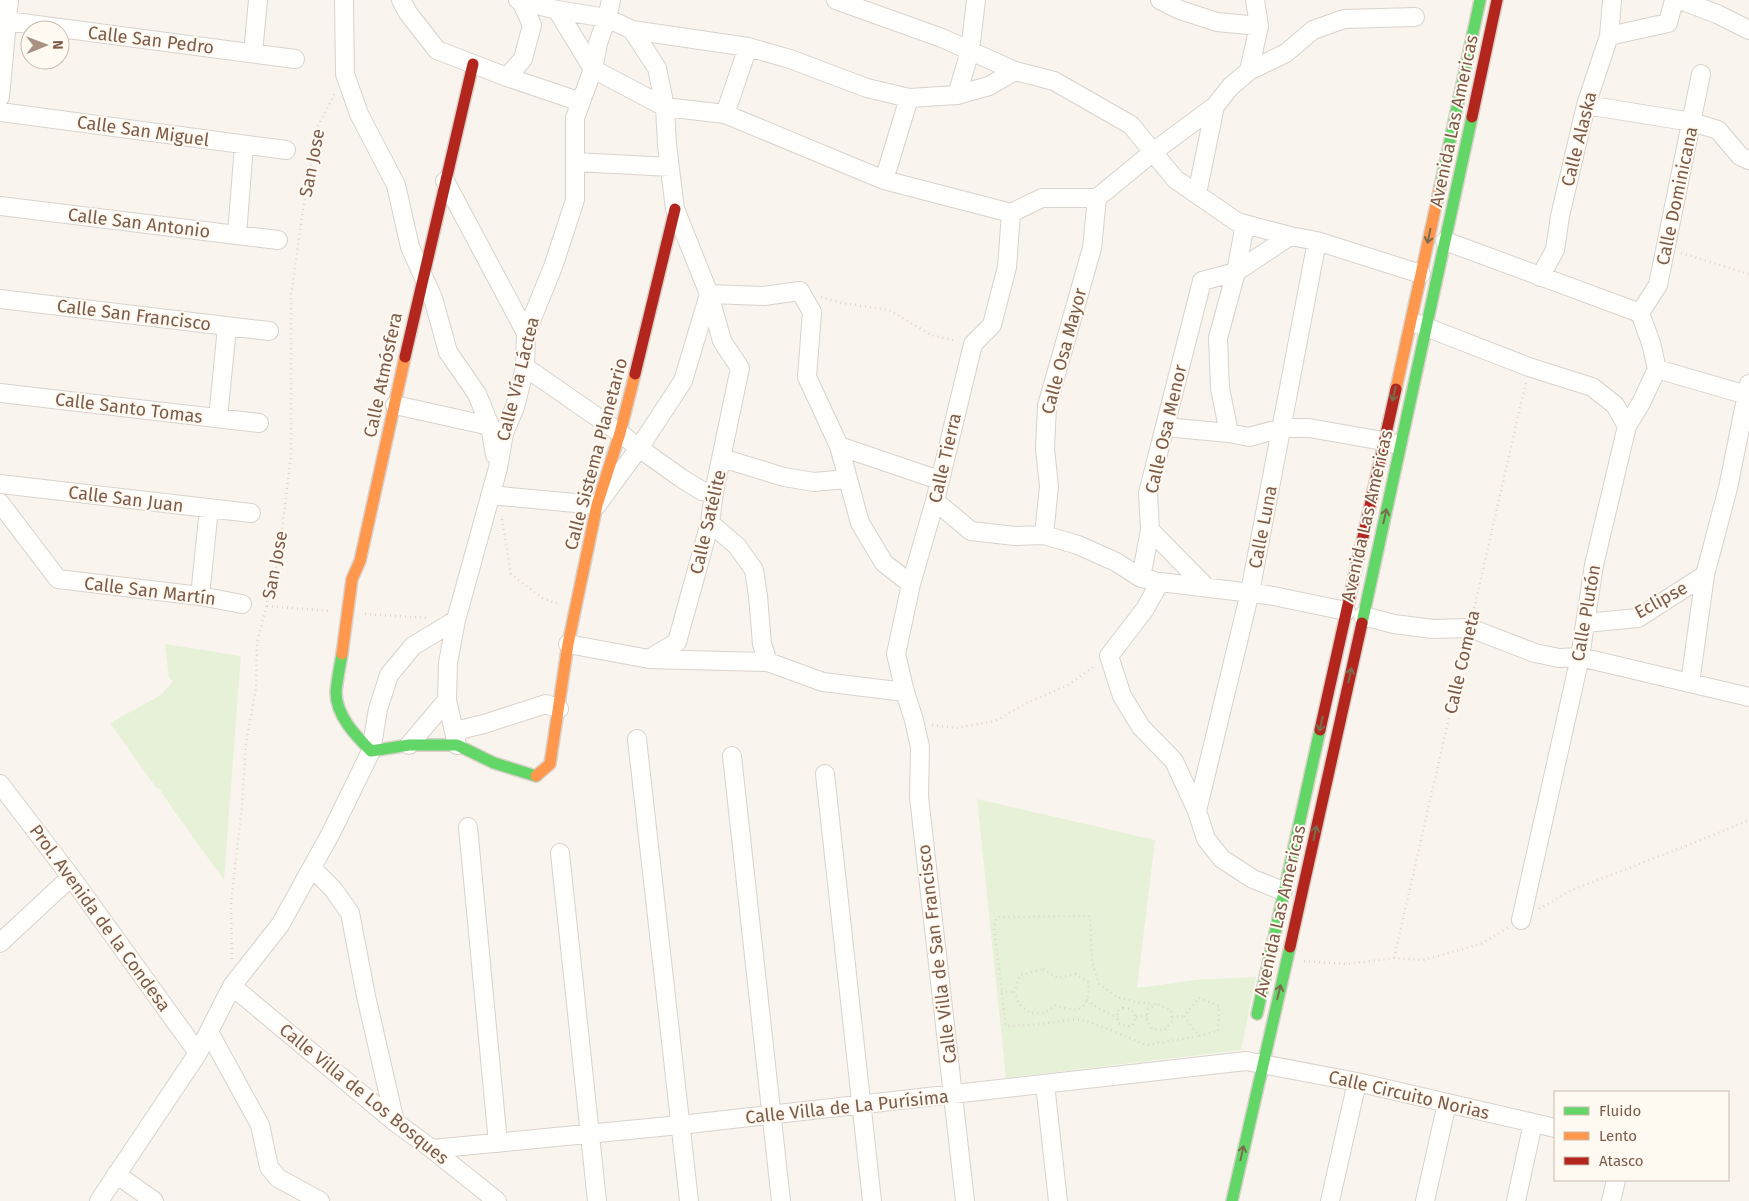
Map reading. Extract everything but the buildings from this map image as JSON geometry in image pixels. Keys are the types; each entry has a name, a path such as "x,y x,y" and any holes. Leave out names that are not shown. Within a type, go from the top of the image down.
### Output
{"street":[{"path":"0,97 9,0"},
{"path":"253,53 258,0"},
{"path":"344,0 344,74 359,114 396,185 410,247 433,298 448,352 477,394 490,426 498,468"},
{"path":"401,0 408,13 437,50 507,78 580,102"},
{"path":"518,0 557,10 607,18 632,30 748,47 867,88 909,98 957,95 989,86 1015,71"},
{"path":"507,78 524,59 532,25 521,0"},
{"name":"Calle Vía Láctea","path":"456,738 447,700 448,663 456,620 496,495 504,433 515,407 525,366 526,333 553,267 575,200 575,118 592,69 611,0"},
{"path":"836,0 942,38 1015,71 1054,81 1131,125 1175,179 1237,222 1423,266 1442,261"},
{"path":"957,95 970,51 976,0"},
{"path":"1160,0 1180,10 1217,22 1260,26"},
{"path":"1249,71 1260,26 1255,0"},
{"name":"Avenida Las Americas","path":"1232,1201 1250,1062 1268,1039 1287,960 1354,614 1384,441 1480,0"},
{"name":"Avenida Las Americas","path":"1254,1030 1283,891 1354,614 1401,446 1497,0"},
{"name":"Calle Alaska","path":"1540,277 1555,250 1560,216 1586,105 1609,36 1612,0"},
{"path":"1609,36 1668,23 1674,0"},
{"path":"1680,0 1718,7 1749,30"},
{"path":"557,10 592,69 665,107 725,114 884,180 1011,213 1042,198 1097,198 1153,152 1215,106 1231,86 1249,71 1286,53 1313,30 1344,19 1415,17"},
{"name":"Calle San Pedro","path":"7,21 295,59"},
{"path":"496,495 597,505 639,448 683,381 709,294 676,209 665,107 657,68 632,30"},
{"path":"725,114 748,47"},
{"name":"Calle Atmósfera","path":"371,751 354,735 340,710 336,694 352,579 360,560 423,275 473,64"},
{"name":"Calle Dominicana","path":"1640,313 1658,285 1701,74"},
{"path":"884,180 909,98"},
{"path":"1586,105 1692,122 1718,130 1740,156 1749,160"},
{"path":"1197,194 1215,106"},
{"name":"Calle San Miguel","path":"0,112 286,150"},
{"path":"237,235 244,145"},
{"path":"576,162 670,167"},
{"path":"445,181 526,333"},
{"name":"Calle Osa Mayor","path":"1044,535 1049,486 1045,449 1047,406 1092,248 1097,198"},
{"name":"Calle San Antonio","path":"0,206 278,240"},
{"name":"Calle Sistema Planetario","path":"456,738 494,763 537,776 550,764 568,644 597,505 620,433 676,209"},
{"path":"973,344 992,325 1007,266 1011,213"},
{"path":"1229,433 1220,388 1218,338 1236,272 1245,224"},
{"path":"1236,272 1290,236"},
{"name":"Calle Luna","path":"1197,811 1250,592 1317,241"},
{"path":"1445,241 1640,313 1651,343 1657,368 1748,390 1728,488 1705,575 1690,683"},
{"name":"Calle Osa Menor","path":"1141,578 1150,530 1148,493 1202,281 1236,272"},
{"path":"709,294 764,296 800,291 812,312 807,377 838,446 860,523 884,563 910,584"},
{"name":"Calle Satélite","path":"649,658 677,642 710,523 714,492 740,368 722,341 709,294"},
{"name":"Calle San Francisco","path":"0,298 269,331"},
{"path":"1410,321 1529,367 1592,387 1615,405 1627,426"},
{"path":"218,418 227,327"},
{"name":"Calle Tierra","path":"919,797 920,747 914,720 904,692 896,654 910,584 935,501 973,344"},
{"path":"525,366 702,491 714,492"},
{"name":"Calle Plutón","path":"1521,920 1580,657 1594,565 1627,426 1641,403 1657,368"},
{"name":"Calle Santo Tomas","path":"0,393 259,423"},
{"path":"394,405 490,426"},
{"path":"1164,427 1229,433 1249,437 1282,428 1309,428 1384,441 1401,446"},
{"path":"838,446 939,480"},
{"path":"722,458 784,477 814,482 847,479"},
{"name":"Calle San Juan","path":"0,484 251,513"},
{"path":"935,501 971,531 1015,536 1044,535 1078,545 1116,562 1141,578 1160,582 1250,592 1394,624 1433,630 1470,628 1535,653 1559,658 1580,657 1749,697"},
{"name":"Calle San Martín","path":"0,503 58,579 200,596 242,604"},
{"path":"200,596 209,508"},
{"path":"710,523 737,546 754,570 762,644 768,662"},
{"path":"1150,530 1206,587"},
{"name":"Eclipse","path":"1585,623 1638,618 1705,575"},
{"path":"1160,582 1145,609 1109,656 1122,696 1141,727 1174,761 1197,811 1206,840 1222,859 1253,879 1283,891"},
{"path":"99,1201 198,1054 232,986 280,924 331,834 371,751 378,709 389,675 413,646 456,620"},
{"path":"568,644 649,658 768,662 823,682 904,692"},
{"path":"409,745 447,700"},
{"path":"371,751 456,738 484,724 546,704 559,709"},
{"path":"636,739 689,1201"},
{"path":"732,756 781,1201"},
{"path":"825,774 872,1201"},
{"name":"Prol. Avenida de la Condesa","path":"0,784 71,877 198,1054"},
{"name":"Calle Villa de San Francisco","path":"919,797 965,1201"},
{"path":"468,827 498,1143"},
{"path":"560,853 597,1201"},
{"path":"312,868 333,889 350,913 366,996 395,1122"},
{"path":"0,943 71,877"},
{"name":"Calle Villa de Los Bosques","path":"232,986 395,1122 497,1201"},
{"path":"209,1032 260,1125 269,1167 278,1178 320,1201"},
{"name":"Calle Villa de La Purísima","path":"432,1149 680,1125 1250,1062"},
{"name":"Calle Circuito Norias","path":"1250,1062 1357,1082 1554,1128"},
{"path":"1330,1201 1357,1082"},
{"path":"1045,1084 1058,1201"},
{"path":"1425,1201 1447,1103"},
{"path":"1516,1201 1533,1123"},
{"path":"116,1174 154,1201"},
{"path":"1611,1201 1616,1181"}],"path":[{"name":"San Jose","path":"232,986 231,903 240,826 246,743 256,688 258,642 278,561 292,456 291,296 302,216 318,126 344,74"},
{"path":"1666,248 1749,274"},
{"path":"800,291 842,303 889,310 931,335 973,344"},
{"name":"Calle Cometa","path":"1394,958 1529,367"},
{"path":"496,495 511,574 542,598 575,611"},
{"path":"914,720 918,723 956,728 995,721 1027,703 1068,685 1109,656"},
{"path":"1287,960 1346,964 1394,958 1423,960 1481,944 1572,890 1749,820"},
{"path":"1157,1004 1148,1009 1147,1021 1152,1029 1165,1030 1172,1021 1171,1010 1157,1004 1140,1003 1117,997 1100,984 1092,962 1090,916 997,917 994,928 1006,1026 1079,1019 1146,1045 1218,1031 1219,1006 1199,998 1184,1016 1172,1017"},
{"path":"1043,969 1058,978 1076,974 1089,983 1089,997 1087,1000 1078,1009 1067,1010 1056,1005 1045,1013 1030,1013 1019,1004 1014,992 1020,975 1043,969"},
{"path":"1001,992 1014,992"},
{"path":"1087,1000 1118,1018"},
{"path":"1123,1008 1132,1009 1136,1016 1132,1026 1118,1023 1118,1011 1123,1008"},
{"path":"1136,1016 1147,1016"},
{"path":"1184,1016 1199,1036"}],"green space":[{"path":"165,644 240,656 241,654 224,880 110,723 161,695 173,681 169,678"},
{"path":"977,799 1155,840 1137,988 1196,980 1256,977 1241,1050 1006,1078"}],"traffic: fast":[{"path":"1440,187 1480,0"},
{"path":"1362,623 1472,117"},
{"path":"342,654 336,692 339,709 348,725 371,751 409,745 457,745 494,763 536,776"},
{"path":"1257,1014 1320,730"},
{"path":"1232,1201 1290,947"}],"traffic: slow":[{"path":"1396,389 1440,187"},
{"path":"342,654 352,579 360,561 405,357"},
{"path":"536,776 550,764 568,644 597,505 620,433 635,374"}],"traffic: jam":[{"path":"1472,117 1497,0"},
{"path":"405,357 473,64"},
{"path":"635,374 675,209"},
{"path":"1320,730 1396,389"},
{"path":"1290,947 1362,623"}]}
